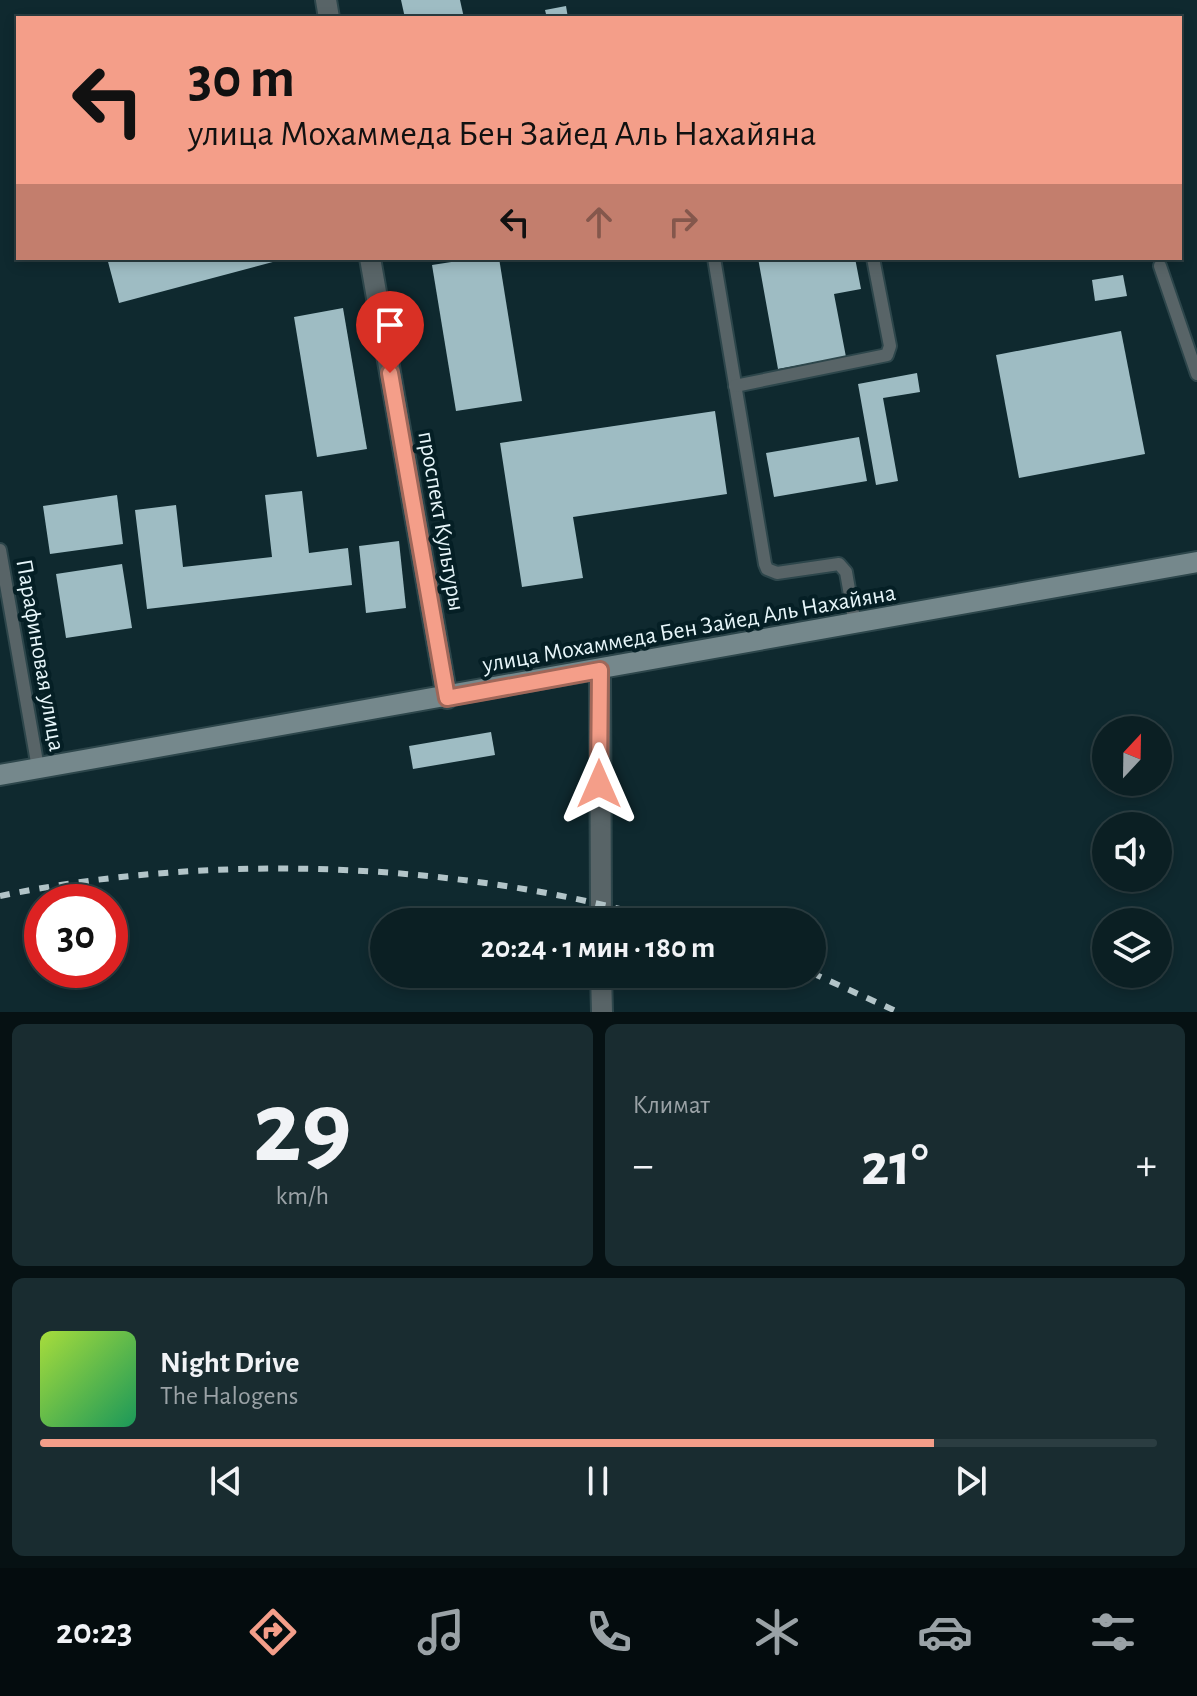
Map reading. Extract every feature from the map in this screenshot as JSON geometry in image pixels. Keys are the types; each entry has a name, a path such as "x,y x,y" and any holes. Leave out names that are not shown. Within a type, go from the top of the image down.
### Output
{"main road":[{"name":"улица Мохаммеда Бен Зайед Аль Нахайяна","path":"0,775 447,698 1197,562"}],"street":[{"name":"проспект Культуры","path":"370,260 447,698"},
{"path":"600,670 601,908"},
{"path":"601,988 602,1012"}],"lane":[{"path":"714,260 767,569 777,573 839,564 846,572 855,624"},
{"path":"735,386 887,355 890,346 873,260"},
{"path":"1160,266 1197,374"},
{"name":"Парафиновая улица","path":"0,550 38,768"}],"building":[{"path":"401,0 460,0 464,16 405,16"},
{"path":"566,6 568,16 546,16 545,10"},
{"path":"108,260 280,260 119,303"},
{"path":"464,260 499,260 522,401 456,411 432,265"},
{"path":"758,260 855,260 861,289 834,294 846,357 778,369"},
{"path":"1123,275 1127,296 1095,301 1092,280"},
{"path":"343,308 367,449 317,457 294,317"},
{"path":"1121,331 1145,454 1019,478 996,355"},
{"path":"917,373 920,392 883,398 898,481 876,485 858,384"},
{"path":"715,411 727,494 573,517 583,578 522,587 500,443"},
{"path":"859,437 867,481 774,497 766,453"},
{"path":"302,491 309,553 348,548 352,585 147,609 135,510 176,505 183,567 272,557 265,495"},
{"path":"117,495 123,544 50,554 43,506"},
{"path":"399,541 406,608 366,613 359,546"},
{"path":"122,564 132,628 66,638 56,574"},
{"path":"491,732 495,755 413,769 409,746"}],"railway":[{"path":"0,896 81,882 165,873 250,869 336,870 421,875 506,886 612,908"},
{"path":"826,979 898,1012"}],"route":[{"path":"390,373 447,698 600,670 599,784"}]}
